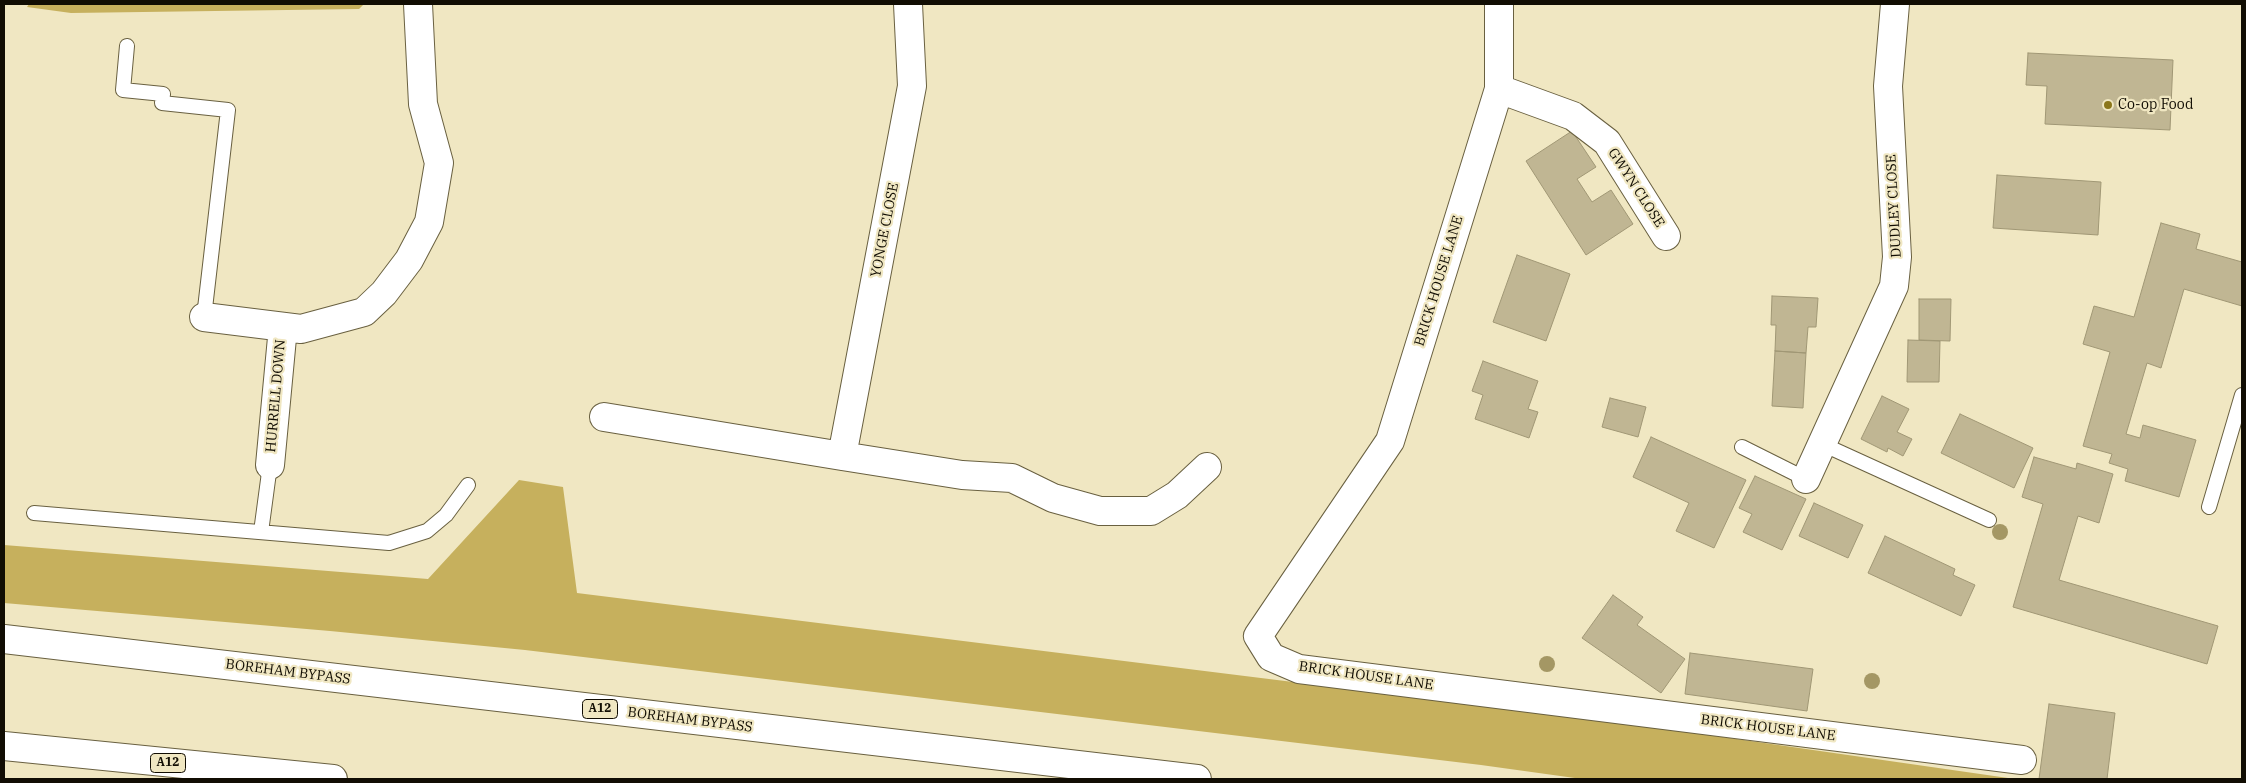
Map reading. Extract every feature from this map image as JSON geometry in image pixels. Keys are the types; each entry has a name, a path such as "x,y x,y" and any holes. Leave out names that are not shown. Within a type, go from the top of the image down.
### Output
{"main road":[{"name":"HURRELL DOWN","path":"204,317 301,328 364,312 384,293 409,260 429,222 440,163 423,104 418,4"},
{"name":"YONGE CLOSE","path":"842,456 912,86 908,4"},
{"name":"BRICK HOUSE LANE","path":"1499,4 1499,89 1390,441 1258,636 1271,657 1299,669 2022,760"},
{"name":"DUDLEY CLOSE","path":"1806,479 1894,286 1897,257 1888,86 1895,4"},
{"name":"GWYN CLOSE","path":"1499,89 1573,116 1607,142 1666,236"},
{"name":"HURRELL DOWN","path":"270,465 283,327"},
{"path":"604,417 962,475 1012,478 1053,498 1100,511 1151,511 1177,495 1207,467"},
{"name":"BOREHAM BYPASS","path":"4,639 1197,779"},
{"name":"A12","path":"4,746 333,779"}],"lane":[{"path":"127,46 123,90 163,94 162,103 228,110 204,317"},
{"path":"2209,507 2242,395"},
{"path":"1822,444 1989,520"},
{"path":"1742,447 1806,479"},
{"path":"261,532 270,465"},
{"path":"34,513 389,543 427,531 446,515 468,484"}],"shaded area":[{"path":"29,4 364,4 359,9 71,13 27,7"},
{"path":"519,480 563,487 577,593 1639,725 2015,779 1582,779 1481,765 525,650 4,603 4,545 428,579"}],"building":[{"name":"Co-op Food","path":"2028,53 2173,60 2170,130 2045,124 2047,86 2026,85"},
{"path":"1572,131 1596,167 1577,179 1592,202 1611,190 1633,224 1586,255 1526,161"},
{"path":"1997,175 2101,182 2098,235 1993,228"},
{"path":"2161,223 2200,234 2196,249 2242,262 2242,306 2184,289 2161,368 2147,363 2126,434 2140,438 2143,425 2196,440 2179,497 2125,481 2128,469 2109,463 2112,454 2083,446 2110,352 2083,344 2094,306 2134,317"},
{"path":"1517,255 1570,274 1546,341 1493,322"},
{"path":"1772,296 1818,298 1816,327 1808,327 1806,353 1775,351 1776,325 1771,325"},
{"path":"1919,299 1951,299 1950,341 1919,340"},
{"path":"1908,340 1940,341 1939,382 1907,382"},
{"path":"1775,351 1806,353 1803,408 1772,406"},
{"path":"1483,361 1538,381 1528,409 1538,412 1529,438 1475,419 1483,395 1472,391"},
{"path":"1882,396 1909,409 1897,432 1912,439 1903,456 1888,448 1887,452 1861,439"},
{"path":"1610,398 1646,407 1638,437 1602,427"},
{"path":"1960,414 2033,448 2014,488 1941,453"},
{"path":"1651,437 1746,480 1714,548 1676,531 1689,503 1633,477"},
{"path":"2034,457 2076,469 2077,463 2113,474 2099,523 2078,516 2059,580 2218,626 2207,664 2013,607 2043,504 2022,497"},
{"path":"1755,476 1806,499 1782,550 1743,532 1752,514 1739,508"},
{"path":"1814,503 1863,525 1848,558 1799,536"},
{"path":"1885,536 1955,569 1953,575 1975,585 1961,616 1868,573"},
{"path":"1613,595 1643,617 1637,625 1685,659 1661,693 1582,638"},
{"path":"1690,653 1813,669 1807,711 1685,694"},
{"path":"2049,704 2115,713 2107,779 2039,779"}],"place":[{"name":"Co-op Food","path":"2108,105"}]}
